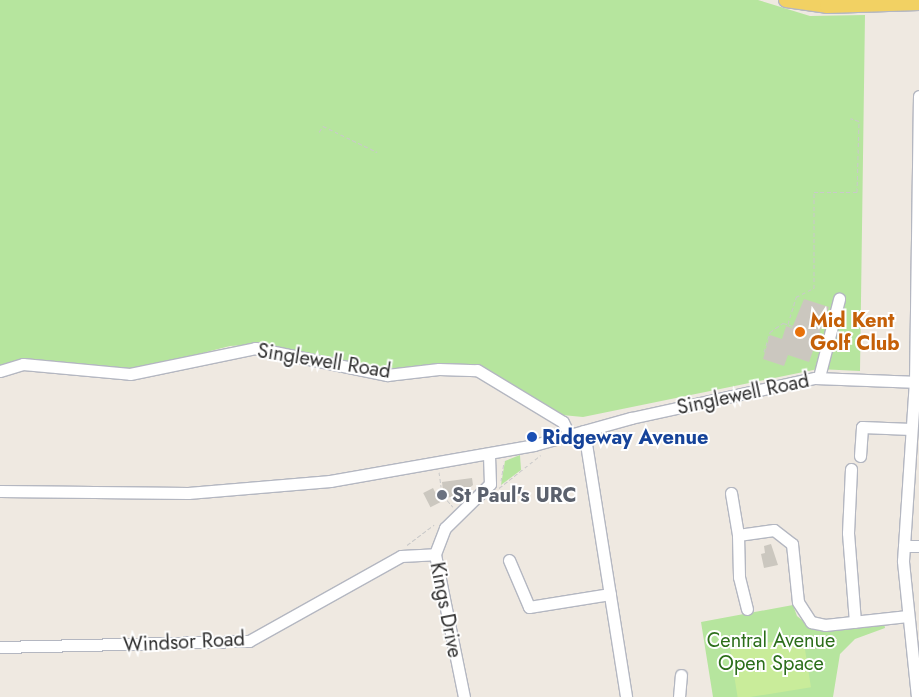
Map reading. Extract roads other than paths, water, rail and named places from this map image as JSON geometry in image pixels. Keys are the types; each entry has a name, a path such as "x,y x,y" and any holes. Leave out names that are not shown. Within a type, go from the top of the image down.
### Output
{"main road":[{"path":"786,0 820,6 919,3"}],"street":[{"path":"917,697 908,616 904,546 911,430 917,382 919,96"},
{"path":"818,377 839,299"},
{"name":"Singlewell Road","path":"0,371 23,364 130,374 255,348 387,375 477,370 563,422 569,435"},
{"name":"Singlewell Road","path":"0,491 226,491 339,480 489,454 818,377 917,382"},
{"path":"860,456 862,427 911,430"},
{"path":"584,431 626,697"},
{"name":"Kings Drive","path":"464,697 435,554 444,529 490,485 489,454"},
{"path":"851,469 848,533 855,622"},
{"path":"731,493 738,535 739,577 747,609"},
{"path":"738,535 774,530 783,534 795,550 796,592 805,617 825,625 908,616"},
{"path":"904,546 919,546"},
{"name":"Windsor Road","path":"0,647 249,641 401,556 435,554"},
{"path":"509,560 529,607 610,594"},
{"path":"679,697 681,674"}],"place":[{"name":"Mid Kent Golf Club","path":"800,332"},
{"name":"Ridgeway Avenue","path":"532,437"},
{"name":"St Paul's URC","path":"442,495"}],"park label":[{"name":"Central Avenue Open Space","path":"771,652"}]}
